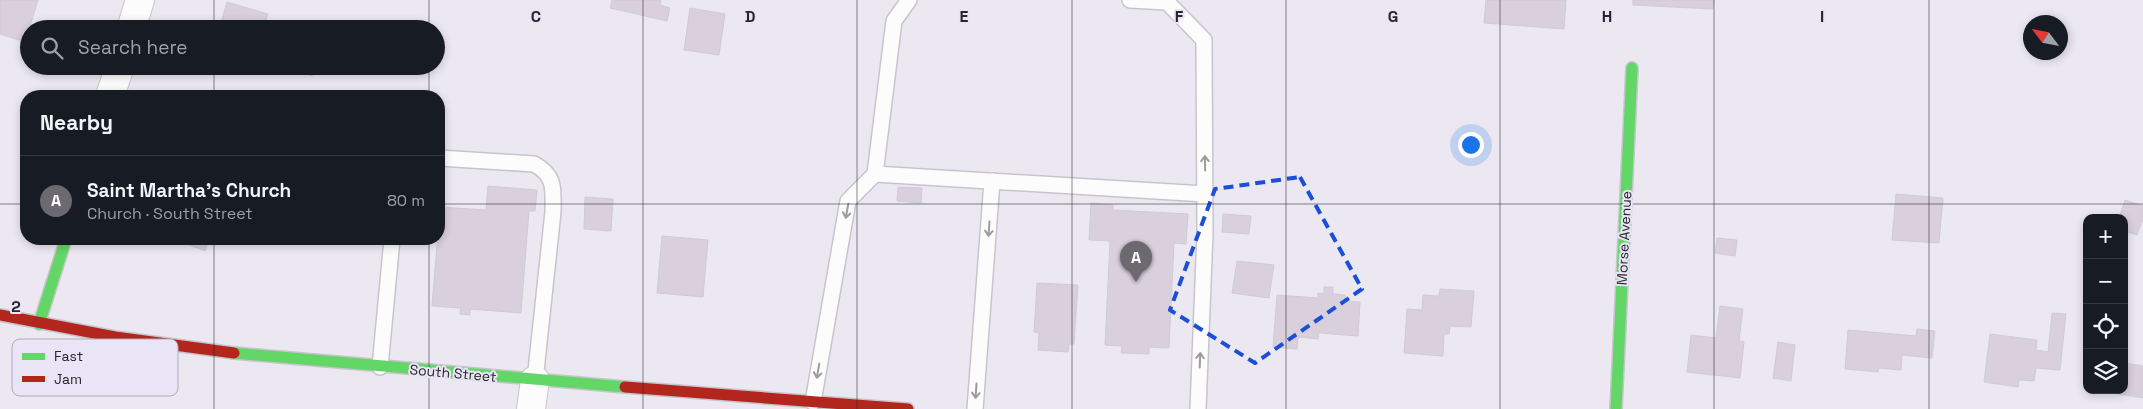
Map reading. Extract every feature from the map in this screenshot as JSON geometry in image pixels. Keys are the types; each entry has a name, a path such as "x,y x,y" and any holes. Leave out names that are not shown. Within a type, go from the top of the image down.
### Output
{"main road":[{"name":"Morse Avenue","path":"1616,409 1632,68"},
{"path":"40,324 64,245"},
{"name":"South Street","path":"0,315 40,324 142,339"},
{"name":"South Street","path":"178,344 380,367 908,409"}],"street":[{"path":"134,20 140,0"},
{"path":"112,90 117,75"},
{"path":"531,409 535,380"}],"lane":[{"path":"813,402 848,201 876,174 894,21 909,0"},
{"path":"1130,0 1167,2 1204,40 1205,194 1198,409"},
{"path":"445,158 534,164 545,170 554,185 553,212 535,380"},
{"path":"876,174 1205,194"},
{"path":"975,409 992,181"},
{"path":"380,367 391,245"}],"highlighted area":[{"path":"1300,177 1362,289 1255,363 1170,310 1215,189"}],"building":[{"path":"0,0 38,0 32,20 20,20 20,40 0,34"},
{"path":"612,0 661,0 660,5 670,8 667,21 610,8"},
{"path":"1486,0 1566,0 1564,29 1484,23"},
{"path":"1633,0 1714,0 1713,9 1633,5"},
{"path":"227,2 268,14 266,20 222,20"},
{"path":"690,8 725,14 719,55 684,50"},
{"path":"488,186 537,190 535,211 529,211 521,313 470,309 470,315 460,314 461,308 432,306 437,245 445,245 445,207 486,210"},
{"path":"898,187 922,188 921,203 897,201"},
{"path":"1896,194 1943,198 1939,243 1892,240"},
{"path":"585,197 613,199 611,231 584,229"},
{"path":"2125,200 2143,206 2143,219 2137,235 2128,232 2128,214 2120,214"},
{"path":"1091,203 1113,205 1113,210 1188,214 1186,244 1174,243 1169,348 1149,347 1149,354 1121,353 1122,346 1105,345 1110,241 1089,240"},
{"path":"1223,214 1251,216 1249,234 1222,232"},
{"path":"662,236 708,240 703,297 657,293"},
{"path":"1717,238 1737,240 1735,256 1715,253"},
{"path":"189,245 208,245 205,251"},
{"path":"1237,261 1274,265 1269,298 1232,293"},
{"path":"1037,283 1078,285 1074,344 1069,344 1068,352 1038,350 1039,333 1034,332"},
{"path":"1324,287 1333,287 1333,294 1345,295 1345,301 1360,302 1358,336 1319,333 1318,339 1298,337 1297,349 1273,347 1277,295 1318,298 1318,293 1324,294"},
{"path":"1440,289 1474,291 1471,327 1450,326 1449,334 1444,334 1443,356 1404,353 1407,309 1422,310 1423,295 1439,296"},
{"path":"1720,306 1743,309 1739,341 1744,342 1740,378 1687,372 1691,335 1716,338"},
{"path":"2052,313 2066,314 2060,370 2036,368 2034,381 2019,380 2018,387 1984,382 1990,334 2037,340 2036,350 2048,352"},
{"path":"1917,329 1935,331 1932,358 1902,355 1901,370 1879,368 1878,372 1845,369 1848,330 1916,336"},
{"path":"1778,342 1795,345 1791,381 1773,378"},
{"path":"2128,364 2143,366 2143,398 2118,394 2128,394"}],"traffic: fast":[{"path":"1616,409 1632,68"},
{"path":"39,324 64,245"},
{"path":"234,353 625,387"}],"traffic: jam":[{"path":"0,315 130,339"},
{"path":"178,345 234,353"},
{"path":"625,387 908,409"}],"place":[{"name":"Saint Martha's Church","path":"1136,282"}]}
